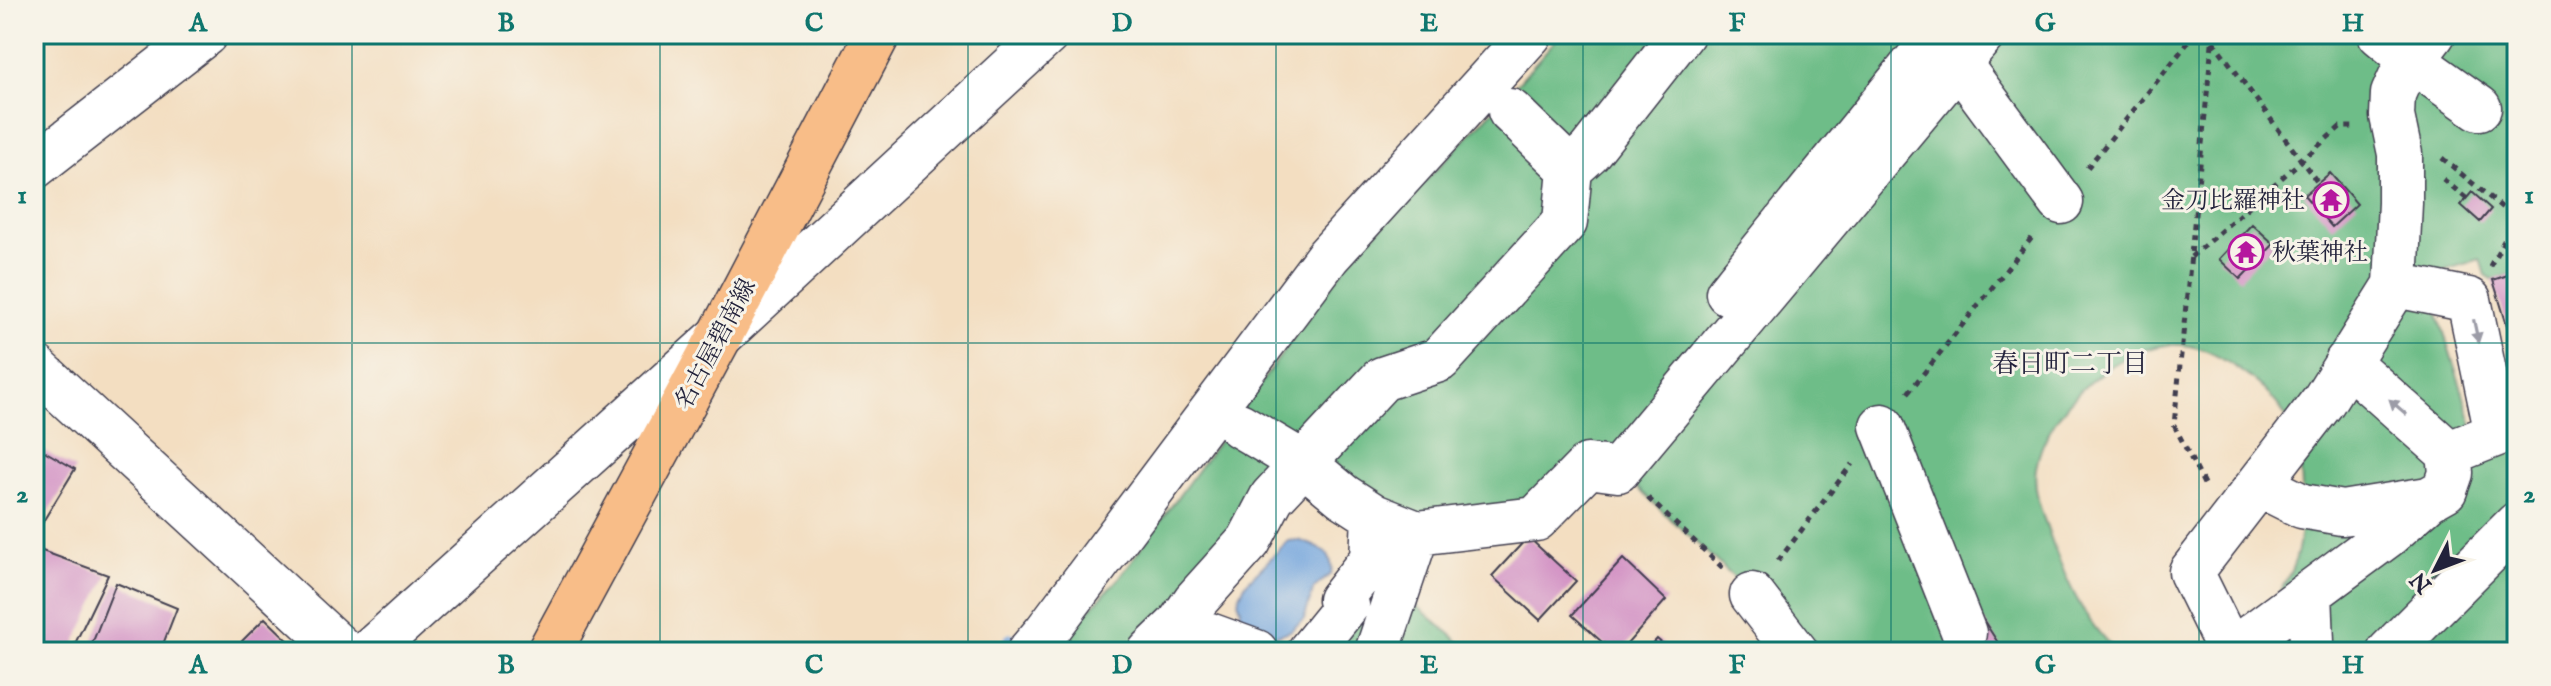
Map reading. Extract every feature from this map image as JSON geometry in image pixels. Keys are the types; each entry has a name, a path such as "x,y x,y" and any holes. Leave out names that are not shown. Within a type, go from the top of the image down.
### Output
{"main road":[{"name":"名古屋碧南線","path":"549,652 720,336 878,34"}],"street":[{"path":"34,167 166,48 205,34"},
{"path":"369,652 720,336 1047,34"},
{"path":"1050,649 1046,632 1328,256 1530,34"},
{"path":"1256,652 1182,638 1195,601 1249,541 1272,497 1382,379 1439,360 1565,222 1570,169 1589,152 1682,34"},
{"path":"2380,34 2423,48 2479,108"},
{"path":"1239,425 1303,463 1343,496 1374,516 1417,533 1536,519 1603,468 1951,40 2061,202"},
{"path":"2347,362 2449,453 2451,473 2445,490 2429,499 2388,535 2230,652 2191,572 2324,400 2347,362 2396,285 2400,166 2393,122 2393,94 2401,76 2423,48"},
{"path":"1510,111 1570,169"},
{"path":"2396,285 2469,300 2497,434 2449,453"},
{"path":"34,366 344,652"},
{"path":"1882,426 1964,633"},
{"path":"2260,485 2302,506 2342,513 2429,499"},
{"path":"1374,516 1372,559 1326,627 1375,652 1417,533"},
{"path":"2389,652 2517,524"},
{"path":"2308,652 2312,643 2310,593"},
{"path":"1752,595 1796,652"}],"path":[{"path":"1603,468 1752,595 1882,426 2195,34"},
{"path":"2212,37 2318,183"},
{"path":"2212,37 2174,425 2226,528"},
{"path":"2191,257 2340,127 2393,122 2516,219 2469,300"}],"green space":[{"path":"1561,34 2517,34 2517,272 2493,280 2485,275 2480,259 2426,276 2484,460 2517,451 2517,645 2512,652 2235,652 2272,603 2294,563 2302,522 2299,456 2290,424 2272,397 2214,354 2182,345 2158,346 2134,354 2089,382 2054,423 2042,446 2036,468 2035,483 2040,506 2067,578 2094,626 2118,652 1814,652 1618,470 1536,519 1417,533 1398,590 1471,652 1309,652 1373,516 1303,463 1150,652 1050,652 1120,577 1350,260 1501,102"}],"water":[{"path":"1298,540 1323,551 1332,566 1331,574 1314,588 1304,619 1290,631 1272,637 1235,633 1241,610 1238,600 1245,584 1288,541"}],"building":[{"name":"金刀比羅神社","path":"2330,173 2357,204 2332,227 2304,195"},
{"path":"2472,192 2491,209 2480,222 2461,205"},
{"name":"秋葉神社","path":"2252,224 2274,244 2240,279 2219,259"},
{"path":"2517,272 2517,353 2516,354 2493,280"},
{"path":"34,445 75,469 42,523 34,518"},
{"path":"1528,537 1576,581 1540,620 1492,576"},
{"path":"34,548 108,575 71,652 34,652"},
{"path":"1623,559 1666,600 1620,652 1613,652 1572,615"},
{"path":"116,583 177,608 160,652 111,652 92,644"},
{"path":"265,618 300,652 253,652 242,641"},
{"path":"1984,621 2004,652 1936,652"},
{"path":"1657,639 1672,652 1645,652"}],"waterway":[{"path":"1000,652 1011,639"}],"place":[{"name":"金刀比羅神社","path":"2331,200"},
{"name":"秋葉神社","path":"2246,252"}],"district":[{"name":"春日町二丁目","path":"2070,363"}]}
